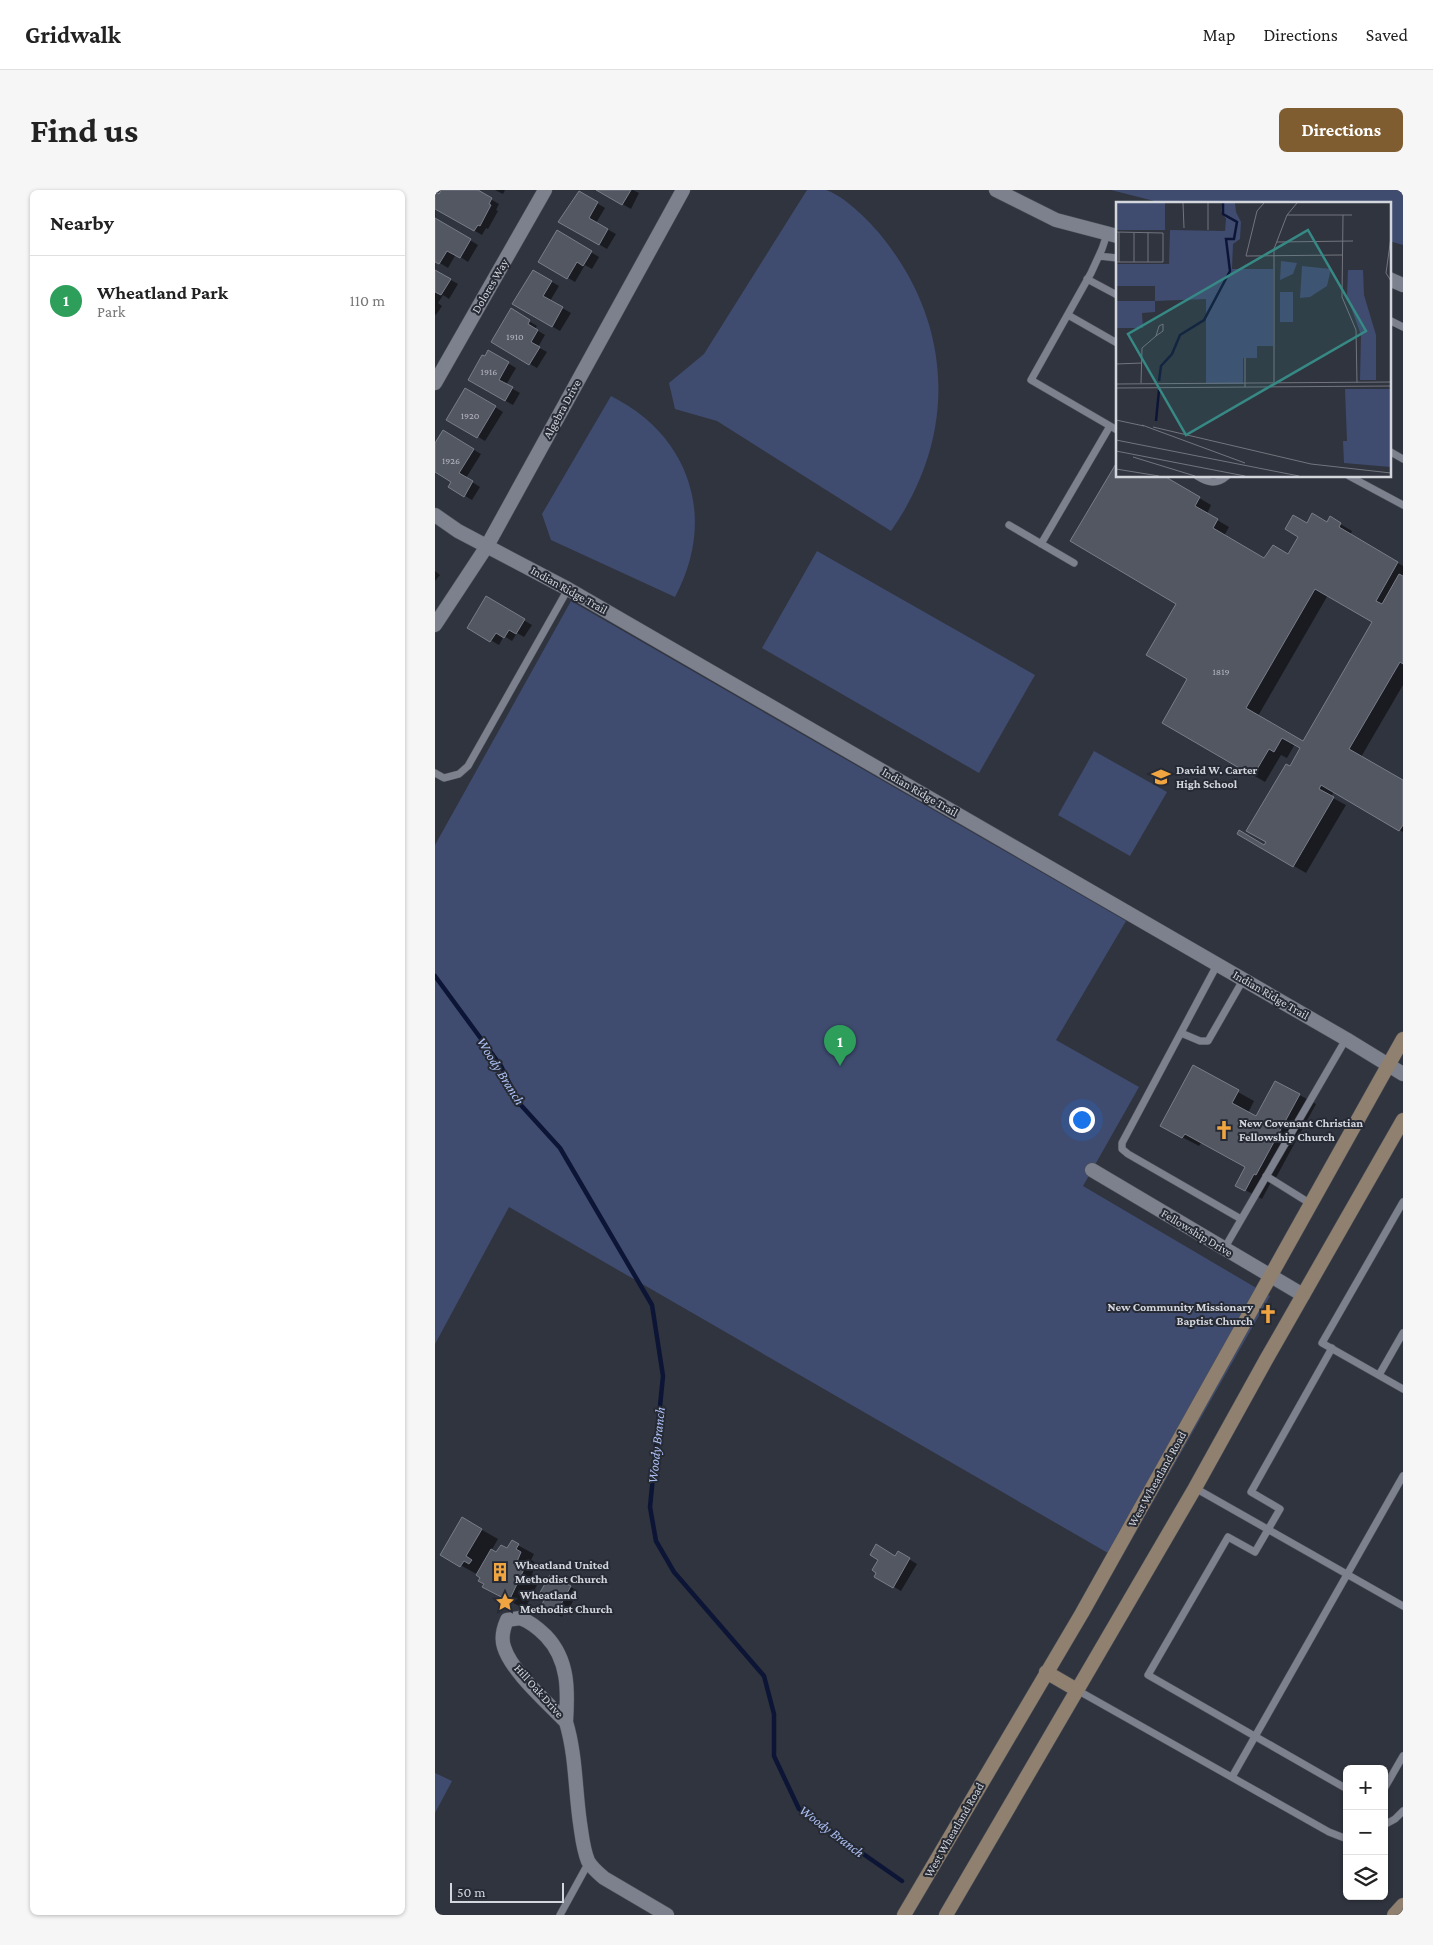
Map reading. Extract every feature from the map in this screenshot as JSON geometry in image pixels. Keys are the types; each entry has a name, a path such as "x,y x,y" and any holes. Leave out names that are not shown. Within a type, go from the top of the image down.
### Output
{"main road":[{"name":"West Wheatland Road","path":"904,1915 1082,1612 1403,1039"},
{"path":"946,1915 1195,1488 1403,1120"},
{"path":"1046,1672 1077,1690"},
{"path":"1394,1915 1403,1906"}],"street":[{"name":"Dolores Way","path":"435,383 545,190"},
{"name":"Algebra Drive","path":"435,625 487,546 683,190"},
{"path":"996,190 1056,220 1112,235"},
{"path":"1391,280 1403,285"},
{"name":"Indian Ridge Trail","path":"435,515 459,531 568,589 1346,1039 1403,1074"},
{"name":"Fellowship Drive","path":"1092,1170 1303,1295"},
{"name":"Hill Oak Drive","path":"566,1722 509,1658 504,1647 503,1637 503,1628 507,1620 520,1618 529,1621 536,1627 557,1650 565,1673 568,1692 566,1722 574,1760 583,1847 589,1862 595,1871 604,1878 667,1915"}],"lane":[{"path":"1041,544 1113,428 1031,380 1112,235"},
{"path":"1099,256 1116,258"},
{"path":"1087,279 1116,294"},
{"path":"1068,315 1116,342"},
{"path":"1391,321 1403,327"},
{"path":"1391,452 1403,459"},
{"path":"1202,478 1212,482 1221,482 1225,478"},
{"path":"1353,478 1403,506"},
{"path":"1009,526 1074,563"},
{"path":"435,773 444,778 459,774 469,766 568,589"},
{"path":"1217,965 1122,1142 1122,1149 1241,1219"},
{"path":"1181,1032 1200,1041 1208,1041 1243,980"},
{"path":"1224,1249 1346,1039"},
{"path":"1266,1176 1311,1204"},
{"path":"1403,1202 1322,1342 1403,1389"},
{"path":"1379,1375 1403,1333"},
{"path":"1332,1348 1251,1492 1280,1509 1269,1529 1255,1552 1228,1536 1149,1675 1343,1787"},
{"path":"1232,1777 1403,1476"},
{"path":"1195,1488 1403,1606"},
{"path":"1077,1690 1329,1832 1343,1837"},
{"path":"1388,1782 1403,1756"},
{"path":"1388,1823 1403,1812"},
{"path":"560,1915 589,1862"}],"shaded area":[{"path":"807,190 826,190 840,197 862,215 879,233 904,268 922,304 933,342 938,380 936,419 928,457 913,495 891,531 717,421 675,409 669,383 704,354"},
{"path":"1111,190 1403,190 1403,245 1391,242 1391,202 1158,202"},
{"path":"611,396 638,413 661,433 677,457 689,482 694,510 694,538 688,568 675,597 551,540 542,514"},
{"path":"817,551 1035,675 979,773 762,648"},
{"path":"571,601 1126,921 1056,1040 1139,1087 1083,1186 1270,1296 1120,1560 509,1207 435,1344 435,845"},
{"path":"1094,751 1167,792 1130,856 1058,815"},
{"path":"435,1773 452,1781 435,1813"}],"building":[{"path":"441,190 478,190 492,198 489,204 491,205 480,226 478,225 474,231 435,209 435,191 439,194"},
{"path":"596,190 631,190 622,205"},
{"path":"579,191 598,202 589,218 608,229 599,245 558,222"},
{"path":"435,218 471,239 460,258 447,251 439,264 435,262"},
{"path":"557,230 592,251 583,266 577,262 567,279 538,262"},
{"path":"435,270 451,279 441,295 435,292"},
{"path":"533,270 552,281 543,296 563,307 552,327 512,304"},
{"path":"511,308 530,320 528,324 538,330 531,342 540,347 529,365 491,342"},
{"path":"488,350 509,362 499,380 513,387 505,401 468,380 482,355 485,356"},
{"path":"465,388 496,406 477,438 446,420"},
{"path":"443,430 474,449 459,473 473,481 464,497 448,487 451,482 435,472 435,443"},
{"path":"1116,464 1116,478 1167,478 1200,497 1195,506 1218,519 1213,528 1264,558 1273,545 1288,554 1298,537 1285,529 1293,515 1307,523 1312,513 1327,522 1330,516 1341,523 1339,527 1398,562 1376,601 1382,604 1399,574 1403,576 1403,664 1400,662 1349,749 1403,780 1403,825 1399,831 1321,785 1319,789 1334,797 1293,867 1237,834 1239,830 1264,845 1266,842 1246,831 1286,764 1290,766 1300,748 1282,738 1274,752 1269,749 1253,776 1162,723 1187,679 1146,655 1176,604 1070,541","holes":["1315,589 1372,622 1303,741 1246,708"]},
{"path":"486,596 525,619 516,634 509,630 504,638 496,633 490,642 467,628"},
{"name":"New Covenant Christian Fellowship Church","path":"1193,1065 1239,1090 1232,1103 1256,1116 1275,1081 1300,1094 1256,1175 1254,1174 1245,1191 1235,1186 1245,1167 1185,1134 1182,1138 1160,1126"},
{"path":"462,1517 482,1529 466,1556 472,1560 469,1564 464,1561 460,1567 440,1555"},
{"name":"Wheatland United Methodist Church","path":"512,1540 519,1544 516,1549 521,1552 516,1564 524,1569 509,1601 482,1587 484,1584 478,1581 480,1578 476,1575 491,1549 496,1552 501,1545 507,1548"},
{"path":"876,1544 895,1556 898,1551 910,1558 893,1588 874,1577 876,1573 872,1570 878,1560 870,1555"},
{"path":"550,1575 571,1586 559,1608 557,1606 553,1613 541,1607 544,1600 538,1596"}],"waterway":[{"name":"Woody Branch","path":"435,976 501,1066 519,1103 560,1148 652,1305 663,1376 650,1507 656,1541 674,1572 764,1676 774,1714 774,1756 799,1809 902,1881"}],"place":[{"name":"David W. Carter High School","path":"1161,777"},
{"name":"Wheatland Park","path":"840,1066"},
{"name":"New Covenant Christian Fellowship Church","path":"1224,1130"},
{"name":"New Community Missionary Baptist Church","path":"1268,1314"},
{"name":"Wheatland United Methodist Church","path":"500,1572"},
{"name":"Wheatland Methodist Church","path":"505,1602"}]}
